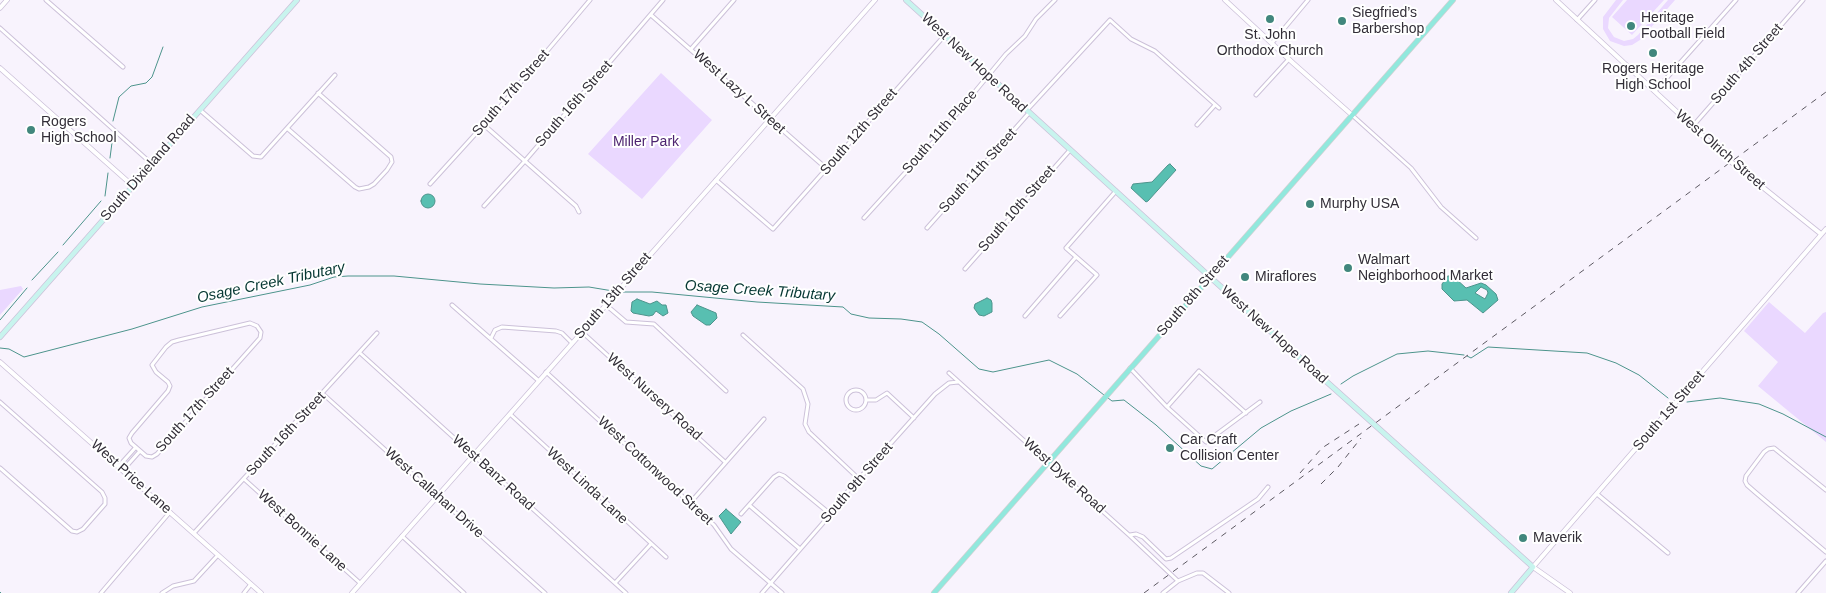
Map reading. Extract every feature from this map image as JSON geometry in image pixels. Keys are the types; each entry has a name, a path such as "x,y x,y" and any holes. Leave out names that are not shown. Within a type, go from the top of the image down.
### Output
{"main road":[{"name":"South Dixieland Road","path":"0,336 297,0"},
{"name":"South 8th Street","path":"934,593 1452,0"},
{"name":"West New Hope Road","path":"908,1 1210,277 1533,567"},
{"name":"South 1st Street","path":"1510,593 1533,567"}],"street":[{"path":"0,8 7,0"},
{"path":"46,0 123,68"},
{"name":"South 16th Street","path":"484,206 663,0"},
{"path":"691,49 734,0"},
{"name":"South 13th Street","path":"352,593 875,0"},
{"name":"South 11th Place","path":"864,218 935,140 1006,54 1025,36 1036,18 1055,0"},
{"path":"1225,0 1411,168 1441,207 1476,238"},
{"path":"1272,42 1308,0"},
{"name":"West Olrich Street","path":"1556,0 1656,91 1692,127 1771,195 1822,234"},
{"path":"1577,20 1596,0"},
{"path":"1656,91 1736,0"},
{"name":"South 4th Street","path":"1692,127 1803,0"},
{"name":"South 17th Street","path":"430,184 484,125 588,1"},
{"name":"West Lazy L Street","path":"651,15 827,169"},
{"name":"South 11th Street","path":"927,228 1110,20 1131,39 1155,51 1215,104"},
{"path":"0,28 152,164"},
{"name":"South 12th Street","path":"716,180 773,229 945,35"},
{"path":"1256,94 1289,59"},
{"path":"0,68 133,186"},
{"path":"200,109 257,158 264,155 335,75"},
{"path":"288,129 352,186 359,189 374,184 392,162 391,157 318,93"},
{"path":"1197,125 1215,104 1219,108"},
{"path":"484,125 576,206 580,212"},
{"name":"South 10th Street","path":"965,269 1070,150"},
{"path":"1060,316 1096,275 1066,248 1116,191"},
{"name":"South 1st Street","path":"1533,567 1826,229"},
{"path":"1822,234 1826,238"},
{"path":"1025,316 1076,257"},
{"path":"452,305 539,381"},
{"path":"606,305 626,322 654,324 726,392"},
{"name":"South 17th Street","path":"119,466 136,448 129,438 132,432 168,391 170,386 153,369 152,365 166,347 176,341 250,322 257,326 262,332 260,338 157,454 152,457 146,456 140,451 123,470"},
{"path":"491,338 495,330 502,327 556,331 562,333 572,343"},
{"name":"West Nursery Road","path":"582,332 725,462"},
{"name":"South 16th Street","path":"194,533 377,333"},
{"path":"743,335 803,389 808,404 805,424 809,432 859,478"},
{"name":"West Banz Road","path":"360,353 626,593"},
{"name":"West Price Lane","path":"0,362 261,593"},
{"path":"1130,368 1166,407 1206,442 1260,402"},
{"path":"1166,407 1199,371 1246,413"},
{"name":"West Cottonwood Street","path":"546,372 690,502 719,530 722,538 732,549 782,593"},
{"name":"West Dyke Road","path":"949,373 1178,581"},
{"name":"South 9th Street","path":"762,593 824,522 828,513 935,394 949,383 959,382"},
{"path":"857,390 865,394 866,400 862,408 856,410 849,406 846,400 850,392 857,390"},
{"path":"866,400 876,400 888,393 914,418"},
{"name":"West Callahan Drive","path":"323,394 545,593"},
{"path":"0,402 102,492 105,504 83,529 77,532 72,531 0,468"},
{"name":"West Linda Lane","path":"510,414 666,557"},
{"path":"690,502 764,419"},
{"path":"136,448 140,451"},
{"path":"1826,490 1774,448 1768,448 1764,452 1746,476 1745,481 1755,492 1826,552"},
{"path":"741,514 779,474 784,476 828,513"},
{"name":"West Bonnie Lane","path":"244,479 360,583"},
{"path":"1129,535 1136,534 1143,537 1166,559 1171,558 1258,498 1268,487"},
{"path":"1597,494 1668,553"},
{"path":"749,505 800,549"},
{"path":"101,593 170,512"},
{"path":"402,536 464,593"},
{"path":"615,584 650,544"},
{"path":"162,593 173,586 194,581 218,555"},
{"path":"1798,593 1826,561"},
{"path":"1533,567 1570,593"},
{"path":"1163,593 1178,581 1197,572 1203,573 1229,593"},
{"path":"244,593 251,584"}],"green space":[{"path":"1616,0 1623,0 1609,18 1608,28 1614,37 1624,41 1633,39 1638,35 1668,0 1675,0 1640,40 1632,45 1624,46 1610,41 1603,29 1603,17"},
{"name":"Heritage Football Field","path":"1627,0 1664,0 1632,35 1612,17"},
{"name":"Miller Park","path":"661,73 712,120 642,199 588,154"},
{"path":"21,286 23,289 0,315 0,290"},
{"path":"1769,302 1805,333 1826,312 1826,442 1758,386 1778,362 1744,331"}],"shaded area":[{"path":"1170,164 1176,170 1148,201 1146,202 1131,188 1133,184 1152,182"},
{"path":"425,194 431,194 435,201 431,208 425,208 421,204 421,198"},
{"path":"1448,276 1455,278 1466,288 1481,283 1496,294 1498,300 1483,313 1467,300 1454,301 1442,289 1442,284","holes":["1481,287 1487,290 1488,293 1485,299 1475,293"]},
{"path":"987,298 991,300 992,312 984,316 979,315 974,308 975,304"},
{"path":"637,299 650,304 657,301 662,305 666,305 668,313 663,316 656,311 653,315 649,316 633,313 631,311 632,302"},
{"path":"697,305 716,313 717,318 710,325 706,325 693,316 691,312"},
{"path":"726,509 741,522 731,534 719,516"}],"waterway":[{"path":"113,121 119,97 131,86 146,83 152,77 163,47"},
{"path":"110,158 113,135"},
{"path":"105,196 108,173"},
{"path":"63,245 101,201"},
{"path":"32,280 58,252"},
{"name":"Osage Creek Tributary","path":"0,348 9,349 24,357 132,329 202,307 310,285 334,277 394,276 480,284 554,288 589,287 613,291"},
{"path":"0,320 27,288"},
{"name":"Osage Creek Tributary","path":"623,292 652,292 757,302 843,307 851,314 869,318 922,322 939,334 979,369 993,372 1049,360 1077,374 1104,395"},
{"name":"Osage Creek Tributary","path":"1467,356 1471,358 1488,347 1587,353 1616,363 1639,375 1668,398"},
{"name":"Osage Creek Tributary","path":"1341,384 1397,354 1428,351 1464,355"},
{"name":"Osage Creek Tributary","path":"1108,398 1112,401 1124,400 1156,425 1201,466 1212,469 1261,428 1291,411 1331,394"},
{"name":"Osage Creek Tributary","path":"1687,402 1720,398 1759,404 1783,414 1826,437"}],"railway":[{"path":"1144,593 1826,92"},
{"path":"1300,473 1322,448 1359,424"},
{"path":"1321,484 1338,467 1361,438"}],"place":[{"name":"St. John Orthodox Church","path":"1270,19"},
{"name":"Siegfried’s Barbershop","path":"1342,21"},
{"name":"Heritage Football Field","path":"1631,26"},
{"name":"Rogers Heritage High School","path":"1653,53"},
{"name":"Rogers High School","path":"31,130"},
{"name":"Murphy USA","path":"1310,204"},
{"name":"Walmart Neighborhood Market","path":"1348,268"},
{"name":"Miraflores","path":"1245,277"},
{"name":"Car Craft Collision Center","path":"1170,448"},
{"name":"Maverik","path":"1523,538"}]}
